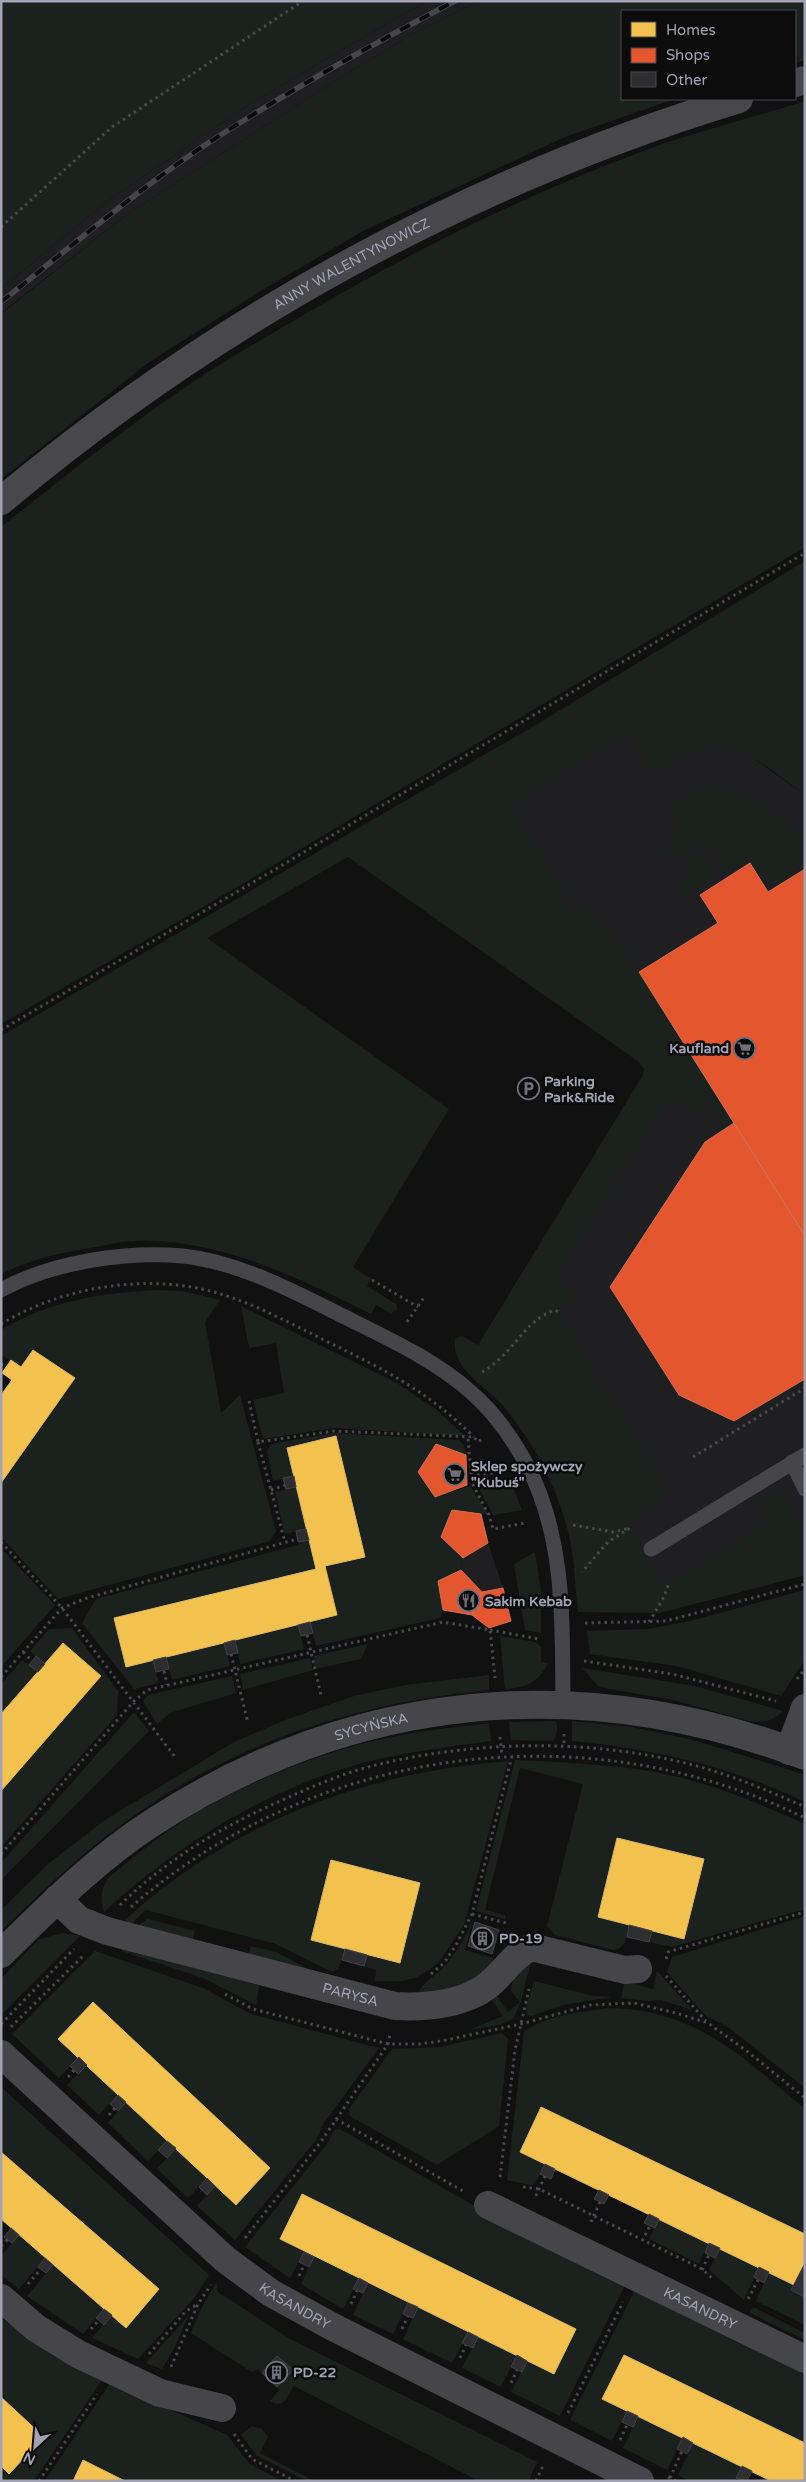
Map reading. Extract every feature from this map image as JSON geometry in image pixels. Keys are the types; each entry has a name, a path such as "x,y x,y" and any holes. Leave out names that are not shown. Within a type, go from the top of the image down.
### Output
{"main road":[{"name":"ANNY WALENTYNOWICZ","path":"1,501 76,440 156,382 238,328 348,263 430,220 547,168 661,124 736,100"}],"street":[{"name":"SYCYŃSKA","path":"1,1954 57,1900 150,1824 227,1778 266,1760 307,1743 387,1720 419,1714 497,1705 563,1704 608,1707 675,1718 726,1731 797,1754"},
{"path":"797,1754 804,1710"},
{"name":"PARYSA","path":"57,1900 79,1920 102,1930 401,2006 424,2006 472,1996 483,1990 524,1950 531,1947 538,1948"},
{"path":"538,1948 625,1970 655,1969"},
{"name":"KASANDRY","path":"3,2044 226,2260 299,2309 556,2438 651,2477"},
{"name":"KASANDRY","path":"494,2193 805,2359"},
{"path":"1,2298 58,2343 160,2393 222,2408"}],"lane":[{"path":"1,1290 54,1268 149,1255 184,1256 238,1270 282,1287 415,1354 472,1393 493,1415 527,1466 541,1494 552,1530 560,1587 563,1704"},
{"path":"651,1549 798,1459 805,1489"}],"path":[{"path":"1,227 112,127 303,1"},
{"path":"1,1030 283,865 805,553"},
{"path":"372,1280 418,1308"},
{"path":"1,1324 34,1307 91,1290 168,1284 213,1292 260,1309 393,1373 436,1403 478,1442 487,1434"},
{"path":"480,1373 505,1356 528,1327 542,1314 555,1310 559,1312"},
{"path":"1,1364 6,1366"},
{"path":"693,1457 805,1388"},
{"path":"249,1401 285,1542"},
{"path":"258,1442 334,1431 468,1439 474,1437"},
{"path":"468,1439 472,1484 489,1515 493,1529 533,1522"},
{"path":"471,1474 479,1475 511,1470"},
{"path":"271,1490 285,1485"},
{"path":"566,1524 613,1532 630,1528 608,1542 580,1575"},
{"path":"1,1676 62,1608 87,1598 297,1538"},
{"path":"1,1542 62,1608 174,1757"},
{"path":"649,1622 664,1597 669,1583"},
{"path":"562,1622 666,1621 805,1584"},
{"path":"1,1854 133,1702 146,1690 443,1622 546,1640 545,1657 672,1674 739,1690 804,1710"},
{"path":"490,1630 502,1756"},
{"path":"307,1635 321,1695"},
{"path":"23,1652 32,1661"},
{"path":"232,1654 234,1670 248,1723"},
{"path":"164,1670 167,1685"},
{"path":"3,2044 102,1930 126,1898 172,1862 203,1840 273,1804 329,1780 380,1764 436,1754 501,1747 597,1749 681,1762 742,1780 805,1808"},
{"path":"1,2024 102,1930 161,1880 208,1850 274,1813 351,1783 441,1763 502,1756 574,1757 634,1764 685,1774 729,1786 805,1818"},
{"path":"160,2393 198,2304 226,2260 352,2100 388,2044 401,2006 412,1985 432,1974 444,1963 467,1928 512,1756"},
{"path":"708,2024 655,1969 668,1952 805,1912"},
{"path":"494,2193 515,2050 538,1948"},
{"path":"336,2119 494,2193 539,2189 702,2269 717,2282"},
{"path":"1,2246 8,2239"},
{"path":"536,2481 624,2301"},
{"path":"143,2361 186,2311 198,2304"},
{"path":"39,2481 96,2396"},
{"path":"222,2408 236,2440 252,2459 295,2481"},
{"path":"670,2478 682,2452"},
{"path":"651,2477 670,2478 676,2481"}],"shaded area":[{"path":"1,1 428,1 248,105 106,202 1,289"},
{"path":"428,1 479,1 413,34 340,78 126,215 1,313 1,289 106,202 248,105"},
{"path":"479,1 805,1 805,60 796,63 796,10 621,10 621,100 672,100 565,137 363,231 259,292 148,363 1,479 1,314 126,215 340,78 413,34"},
{"path":"805,101 805,547 234,889 1,1024 1,527 112,440 196,380 256,343 385,269 471,225 602,167 685,137"},
{"path":"805,561 805,795 758,761 731,748 718,745 706,746 693,751 654,774 627,733 510,805 577,912 592,903 639,972 734,1123 722,1131 709,1108 699,1115 672,1093 555,1279 574,1292 577,1299 559,1312 671,1493 626,1522 665,1585 768,1522 756,1502 778,1491 792,1502 805,1561 805,1575 659,1613 578,1612 570,1540 566,1523 547,1473 520,1427 509,1413 474,1379 459,1361 455,1350 455,1339 462,1336 478,1345 643,1075 644,1069 639,1062 348,857 207,938 449,1109 353,1267 371,1279 367,1286 396,1304 398,1309 391,1313 376,1305 371,1314 256,1262 196,1246 165,1242 128,1241 71,1251 36,1260 1,1274 1,1036 539,723"},
{"path":"635,674 805,795 805,1575 659,1613 511,1327 674,1063 358,836"},
{"path":"707,786 722,787 748,796 771,810 805,836 805,864 768,888 749,859 724,873 703,841 692,848 696,854 700,851 717,877 684,898 675,884 694,871 681,851 669,858 664,849 670,845 677,815 671,804 691,791"},
{"path":"158,1290 182,1291 220,1300 205,1322 221,1413 240,1395 276,1531 270,1541 58,1599 1,1537 1,1483 74,1378 34,1350 21,1367 1,1355 1,1330 38,1312 77,1300 117,1293"},
{"path":"241,1306 397,1383 437,1410 465,1436 334,1428 263,1439 253,1400 284,1393 276,1343 249,1348"},
{"path":"333,1433 459,1440 464,1445 466,1455 436,1444 418,1472 435,1497 470,1486 489,1515 452,1510 441,1537 463,1558 461,1570 438,1581 443,1610 440,1618 316,1646 310,1622 337,1615 325,1566 365,1556 335,1436 287,1448 294,1476 273,1481 267,1451 271,1444"},
{"path":"511,1483 522,1510 493,1515 478,1487"},
{"path":"296,1487 306,1529 285,1534 275,1492"},
{"path":"309,1540 316,1569 115,1618 153,1660 159,1683 134,1689 82,1623 96,1599 298,1545 298,1542"},
{"path":"488,1543 503,1588 482,1592 461,1570 463,1558"},
{"path":"1,1548 55,1605 1,1667"},
{"path":"535,1552 541,1592 541,1633 525,1630 514,1564"},
{"path":"804,1590 805,1660 781,1696 677,1666 590,1654 587,1631 648,1629 690,1621"},
{"path":"298,1625 304,1649 240,1664 235,1640"},
{"path":"72,1628 118,1691 117,1715 1,1847 1,1791 101,1676 63,1643 45,1664 30,1651 49,1629"},
{"path":"500,1636 536,1642 541,1647 541,1662 548,1663 540,1675 531,1683 505,1689"},
{"path":"224,1643 230,1666 172,1680 166,1657"},
{"path":"368,1644 361,1659 315,1669 314,1656"},
{"path":"310,1658 313,1670 243,1690 240,1674"},
{"path":"22,1660 38,1672 2,1714 1,1684"},
{"path":"582,1668 695,1686 783,1711 776,1717 768,1720 759,1722 749,1721 673,1700 599,1687"},
{"path":"489,1675 489,1690 385,1706 335,1719 286,1735 239,1755 193,1778 149,1805 91,1848 1,1931 1,1910 48,1864 105,1820 234,1742 288,1719 354,1696 405,1685"},
{"path":"232,1676 236,1693 170,1713 157,1724 143,1701 148,1695"},
{"path":"134,1712 149,1731 1,1880 1,1863"},
{"path":"555,1721 557,1731 553,1741 511,1740 509,1722"},
{"path":"572,1721 631,1727 690,1739 800,1773 805,1775 805,1802 747,1778 691,1761 634,1749 572,1741"},
{"path":"489,1723 491,1741 379,1759 303,1783 267,1799 198,1839 134,1886 104,1912 102,1894 104,1885 109,1877 181,1822 237,1791 298,1765 358,1745 412,1733"},
{"path":"515,1760 599,1765 669,1775 728,1792 805,1824 805,1909 672,1947 649,1942 652,1931 684,1939 704,1859 617,1838 598,1917 629,1925 623,1945 613,1950 555,1935 547,1926 583,1784 520,1768 485,1910 505,1915 505,1919 476,1911"},
{"path":"508,1761 464,1925 439,1962 415,1978 401,1981 375,1981 376,1970 364,1966 367,1955 400,1962 420,1883 331,1861 311,1940 345,1949 339,1968 332,1972 276,1944 146,1910 130,1925 125,1920 167,1885 210,1855 256,1829 303,1808 352,1790 402,1777 454,1767"},
{"path":"805,1916 805,2088 728,2027 706,2016 667,1972 672,1957"},
{"path":"148,1919 195,1931 192,1942 136,1927"},
{"path":"473,1919 465,1950 496,1959 483,1977 453,1989 419,1993 423,1985 442,1970 453,1955"},
{"path":"64,1933 80,1936 1,2015 1,1979 39,1939"},
{"path":"251,1946 276,1952 324,1977 248,1957"},
{"path":"121,1948 259,1985 256,2005 203,1978 122,1951"},
{"path":"95,1951 203,1988 251,2014 379,2048 324,2123 316,2140 235,2240 197,2206 215,2186 236,2205 270,2168 93,2002 59,2039 79,2057 59,2078 12,2034"},
{"path":"531,1961 521,2002 513,2019 499,2025 469,2030 503,2016 491,1999 496,1995 508,2012 520,2002 510,1990 514,1979"},
{"path":"657,1971 692,2010 661,2000 647,2001 621,1998 625,1982 653,1989"},
{"path":"534,1981 593,1996 612,1997 563,2005 531,2016 527,2014 526,2008"},
{"path":"611,2008 641,2011 669,2017 694,2027 739,2055 805,2109 805,2234 541,2107 520,2152 545,2164 535,2184 530,2185 507,2180 524,2032 543,2021 578,2012"},
{"path":"502,2033 508,2039 499,2126 437,2165 350,2116 349,2109 392,2049 440,2047"},
{"path":"87,2065 118,2095 99,2115 67,2085"},
{"path":"1,2087 209,2275 196,2296 138,2359 92,2338 112,2315 126,2327 159,2289 1,2152"},
{"path":"126,2102 167,2141 148,2161 108,2123"},
{"path":"340,2129 501,2221 627,2281 560,2416 511,2392 527,2361 554,2373 576,2329 302,2194 280,2239 304,2252 290,2278 245,2247 327,2144 334,2130"},
{"path":"176,2148 207,2178 188,2198 157,2169"},
{"path":"659,2219 709,2243 699,2264 649,2239"},
{"path":"19,2235 45,2258 19,2289 1,2275 1,2256"},
{"path":"720,2248 759,2267 744,2300 709,2270"},
{"path":"314,2257 359,2278 343,2309 301,2284"},
{"path":"53,2265 104,2309 83,2334 27,2296"},
{"path":"769,2272 794,2285 805,2297 805,2325 756,2301"},
{"path":"216,2283 218,2292 290,2339 537,2462 529,2481 479,2481 294,2386 282,2403 270,2401 279,2390 258,2369 252,2372 191,2333 201,2309"},
{"path":"368,2283 408,2303 393,2334 353,2315"},
{"path":"636,2288 805,2372 805,2443 624,2355 602,2399 627,2411 612,2441 570,2420"},
{"path":"418,2307 468,2332 452,2363 403,2339"},
{"path":"753,2307 805,2333 805,2340 750,2313"},
{"path":"189,2315 174,2349 162,2369 146,2363"},
{"path":"1,2318 40,2346 102,2380 34,2481 1,2481 1,2466 10,2473 44,2437 1,2397"},
{"path":"478,2337 517,2355 501,2387 462,2368"},
{"path":"110,2383 227,2435 250,2464 282,2481 125,2481 83,2460 73,2481 45,2481"},
{"path":"638,2416 683,2437 667,2470 623,2448"},
{"path":"252,2426 262,2429 268,2437 260,2453 314,2481 307,2481 257,2456 241,2435"},
{"path":"693,2443 742,2466 735,2481 689,2481 678,2475"}],"building: Homes":[{"path":"33,1350 75,1378 1,1483 1,1395 12,1380 2,1373 11,1360 21,1367"},
{"path":"336,1436 365,1557 325,1566 337,1615 126,1667 114,1618 316,1569 287,1448"},
{"path":"63,1643 101,1676 1,1791 1,1714"},
{"path":"617,1838 704,1859 684,1939 598,1917"},
{"path":"331,1860 420,1883 400,1963 311,1940"},
{"path":"93,2002 270,2168 236,2205 58,2039"},
{"path":"541,2107 805,2234 805,2263 794,2285 520,2152"},
{"path":"1,2152 159,2289 126,2328 1,2219"},
{"path":"302,2194 576,2329 554,2374 280,2239"},
{"path":"624,2355 805,2443 805,2481 771,2481 602,2399"},
{"path":"1,2397 44,2437 9,2474 1,2466"},
{"path":"83,2460 125,2481 73,2481"}],"building: Shops":[{"name":"Kaufland","path":"750,863 768,892 805,869 805,1236 639,972 718,923 700,895"},
{"path":"734,1123 805,1236 805,1379 734,1421 679,1395 610,1287 705,1142"},
{"path":"436,1444 466,1455 467,1485 435,1497 418,1472"},
{"path":"452,1510 481,1514 488,1543 463,1558 441,1537"},
{"path":"461,1570 482,1592 472,1615 443,1610 438,1581"},
{"path":"503,1588 511,1621 489,1628 472,1615 482,1592"}],"building: Other":[{"path":"294,1476 296,1487 286,1489 283,1478"},
{"path":"306,1529 309,1540 298,1542 296,1531"},
{"path":"310,1622 313,1633 301,1636 298,1625"},
{"path":"235,1640 238,1653 227,1655 224,1643"},
{"path":"36,1656 45,1664 38,1672 29,1665"},
{"path":"166,1657 169,1669 156,1672 153,1660"},
{"name":"PD-19","path":"475,1922 499,1930 492,1954 468,1946"},
{"path":"629,1925 652,1931 649,1942 627,1937"},
{"path":"345,1949 367,1955 364,1966 342,1960"},
{"path":"79,2057 87,2065 78,2074 70,2066"},
{"path":"118,2095 126,2102 118,2111 110,2104"},
{"path":"167,2141 176,2148 167,2158 158,2150"},
{"path":"545,2164 555,2169 551,2179 540,2174"},
{"path":"207,2178 215,2186 207,2195 199,2187"},
{"path":"599,2190 609,2195 604,2204 594,2199"},
{"path":"649,2214 659,2219 655,2228 644,2223"},
{"path":"11,2228 19,2235 12,2243 4,2237"},
{"path":"709,2243 720,2248 715,2258 705,2253"},
{"path":"304,2252 314,2257 309,2267 299,2262"},
{"path":"45,2258 53,2265 46,2273 38,2267"},
{"path":"805,2263 805,2297 791,2290"},
{"path":"759,2267 769,2272 764,2283 754,2277"},
{"path":"359,2278 368,2283 363,2293 353,2289"},
{"path":"408,2303 418,2307 413,2318 403,2314"},
{"path":"104,2309 112,2315 104,2325 96,2318"},
{"path":"468,2332 478,2337 473,2348 462,2343"},
{"path":"517,2355 527,2361 522,2372 511,2367"},
{"name":"PD-22","path":"277,2356 293,2370 277,2387 262,2373"},
{"path":"627,2411 638,2416 633,2427 622,2422"},
{"path":"683,2437 693,2443 687,2454 677,2449"},
{"path":"742,2466 752,2471 747,2481 736,2478"}],"railway":[{"path":"1,302 125,203 202,147 327,71 455,1"}],"place":[{"name":"Kaufland","path":"745,1048"},
{"name":"Parking Park&Ride","path":"528,1089"},
{"name":"Sklep spożywczy \"Kubuś\"","path":"455,1474"},
{"name":"Sakim Kebab","path":"469,1601"},
{"name":"PD-19","path":"483,1938"},
{"name":"PD-22","path":"277,2372"}]}
